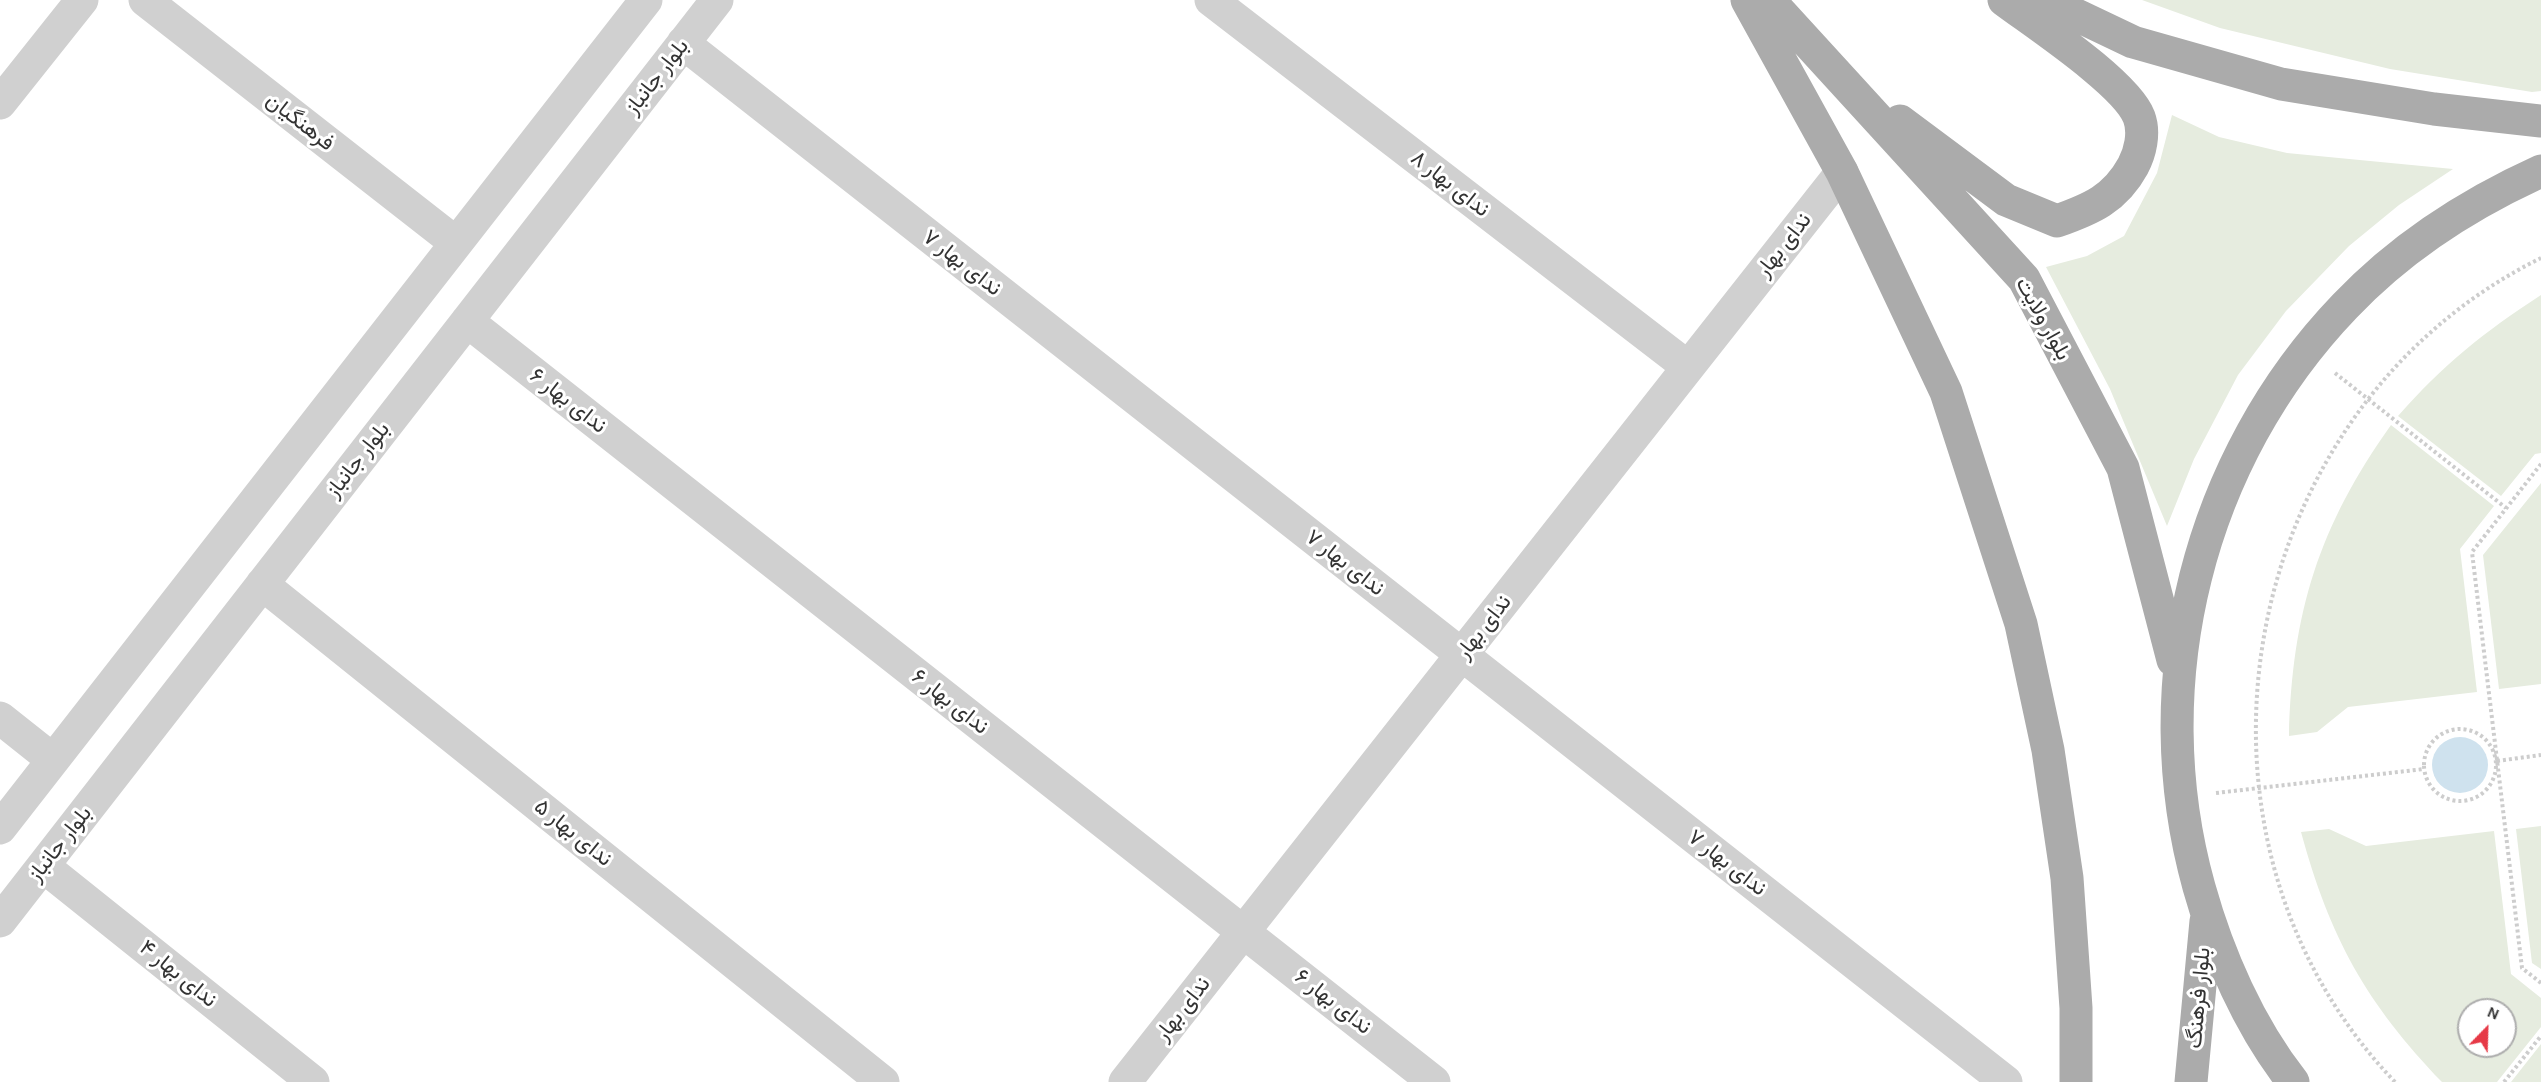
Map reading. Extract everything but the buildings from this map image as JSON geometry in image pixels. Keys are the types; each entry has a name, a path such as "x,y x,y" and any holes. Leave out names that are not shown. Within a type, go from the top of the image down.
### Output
{"main road":[{"path":"1747,0 1842,172 1946,392 2021,624 2049,750 2067,878 2076,1008 2076,1082"},
{"name":"بلوار ولایت","path":"1769,0 2024,279 2123,468 2178,678"},
{"path":"1841,77 2006,200 2057,221 2095,207 2124,184 2141,152 2139,118 2117,86 2004,0"},
{"path":"2045,0 2133,42 2281,84 2434,109 2541,121"},
{"path":"2293,1082 2254,1022 2228,969 2206,914 2190,856 2180,797 2176,738 2178,678 2185,619 2199,562 2217,505 2242,450 2271,399 2306,351 2345,306 2389,265 2436,229 2486,197 2541,171"},
{"name":"بلوار فرهنگ","path":"2192,1082 2206,914"}],"street":[{"path":"0,103 82,0"},
{"name":"فرهنگیان","path":"145,0 456,243"},
{"path":"0,828 646,0"},
{"name":"بلوار جانباز","path":"0,921 717,0"},
{"name":"ندای بهار ۸","path":"1211,0 1688,367"},
{"name":"ندای بهار ۷","path":"683,43 2006,1082"},
{"name":"ندای بهار","path":"1125,1082 1842,172"},
{"name":"ندای بهار ۶","path":"467,321 1434,1082"},
{"name":"ندای بهار ۵","path":"262,584 883,1082"},
{"path":"0,718 53,760"},
{"name":"ندای بهار ۴","path":"43,866 314,1082"}],"path":[{"path":"2395,1082 2351,1028 2323,984 2300,938 2281,889 2270,849 2259,788 2255,736 2256,685 2263,633 2274,583 2291,534 2312,486 2338,442 2368,399 2402,360 2440,325 2481,293 2541,258"},
{"path":"2306,351 2506,508"},
{"path":"2541,464 2472,552 2522,968 2541,983"},
{"path":"2456,729 2470,730 2483,736 2492,747 2497,761 2496,775 2489,787 2478,796 2464,801 2451,800 2438,793 2428,783 2424,769 2425,755 2432,742 2442,733 2456,729"},
{"path":"2497,761 2541,756"},
{"path":"2180,797 2424,769"},
{"path":"2504,1082 2541,1036"}],"shaded area":[{"path":"2142,0 2541,0 2541,91 2532,92 2390,69 2220,28"},
{"path":"2172,115 2219,137 2287,153 2453,169 2399,205 2349,246 2286,311 2238,375 2194,459 2167,526 2110,389 2046,267 2087,256 2124,236 2157,173"},
{"path":"2541,295 2541,453 2535,454 2501,496 2398,416 2465,350"},
{"path":"2391,425 2494,506 2460,549 2477,692 2348,707 2317,732 2289,736 2296,649 2314,572 2345,499"},
{"path":"2541,483 2541,684 2499,689 2483,555"},
{"path":"2541,826 2541,969 2532,963 2516,829"},
{"path":"2329,829 2366,846 2494,831 2511,974 2541,998 2541,1027 2517,1057 2517,998 2457,998 2457,1058 2516,1058 2497,1082 2442,1082 2415,1053 2392,1025 2354,967 2338,937 2312,870 2301,832"},
{"path":"2541,1044 2541,1082 2511,1082"}],"water":[{"path":"2460,737 2471,739 2480,745 2486,754 2488,765 2486,776 2480,785 2471,791 2460,793 2449,791 2440,785 2434,776 2432,765 2434,754 2440,745 2449,739"}]}
